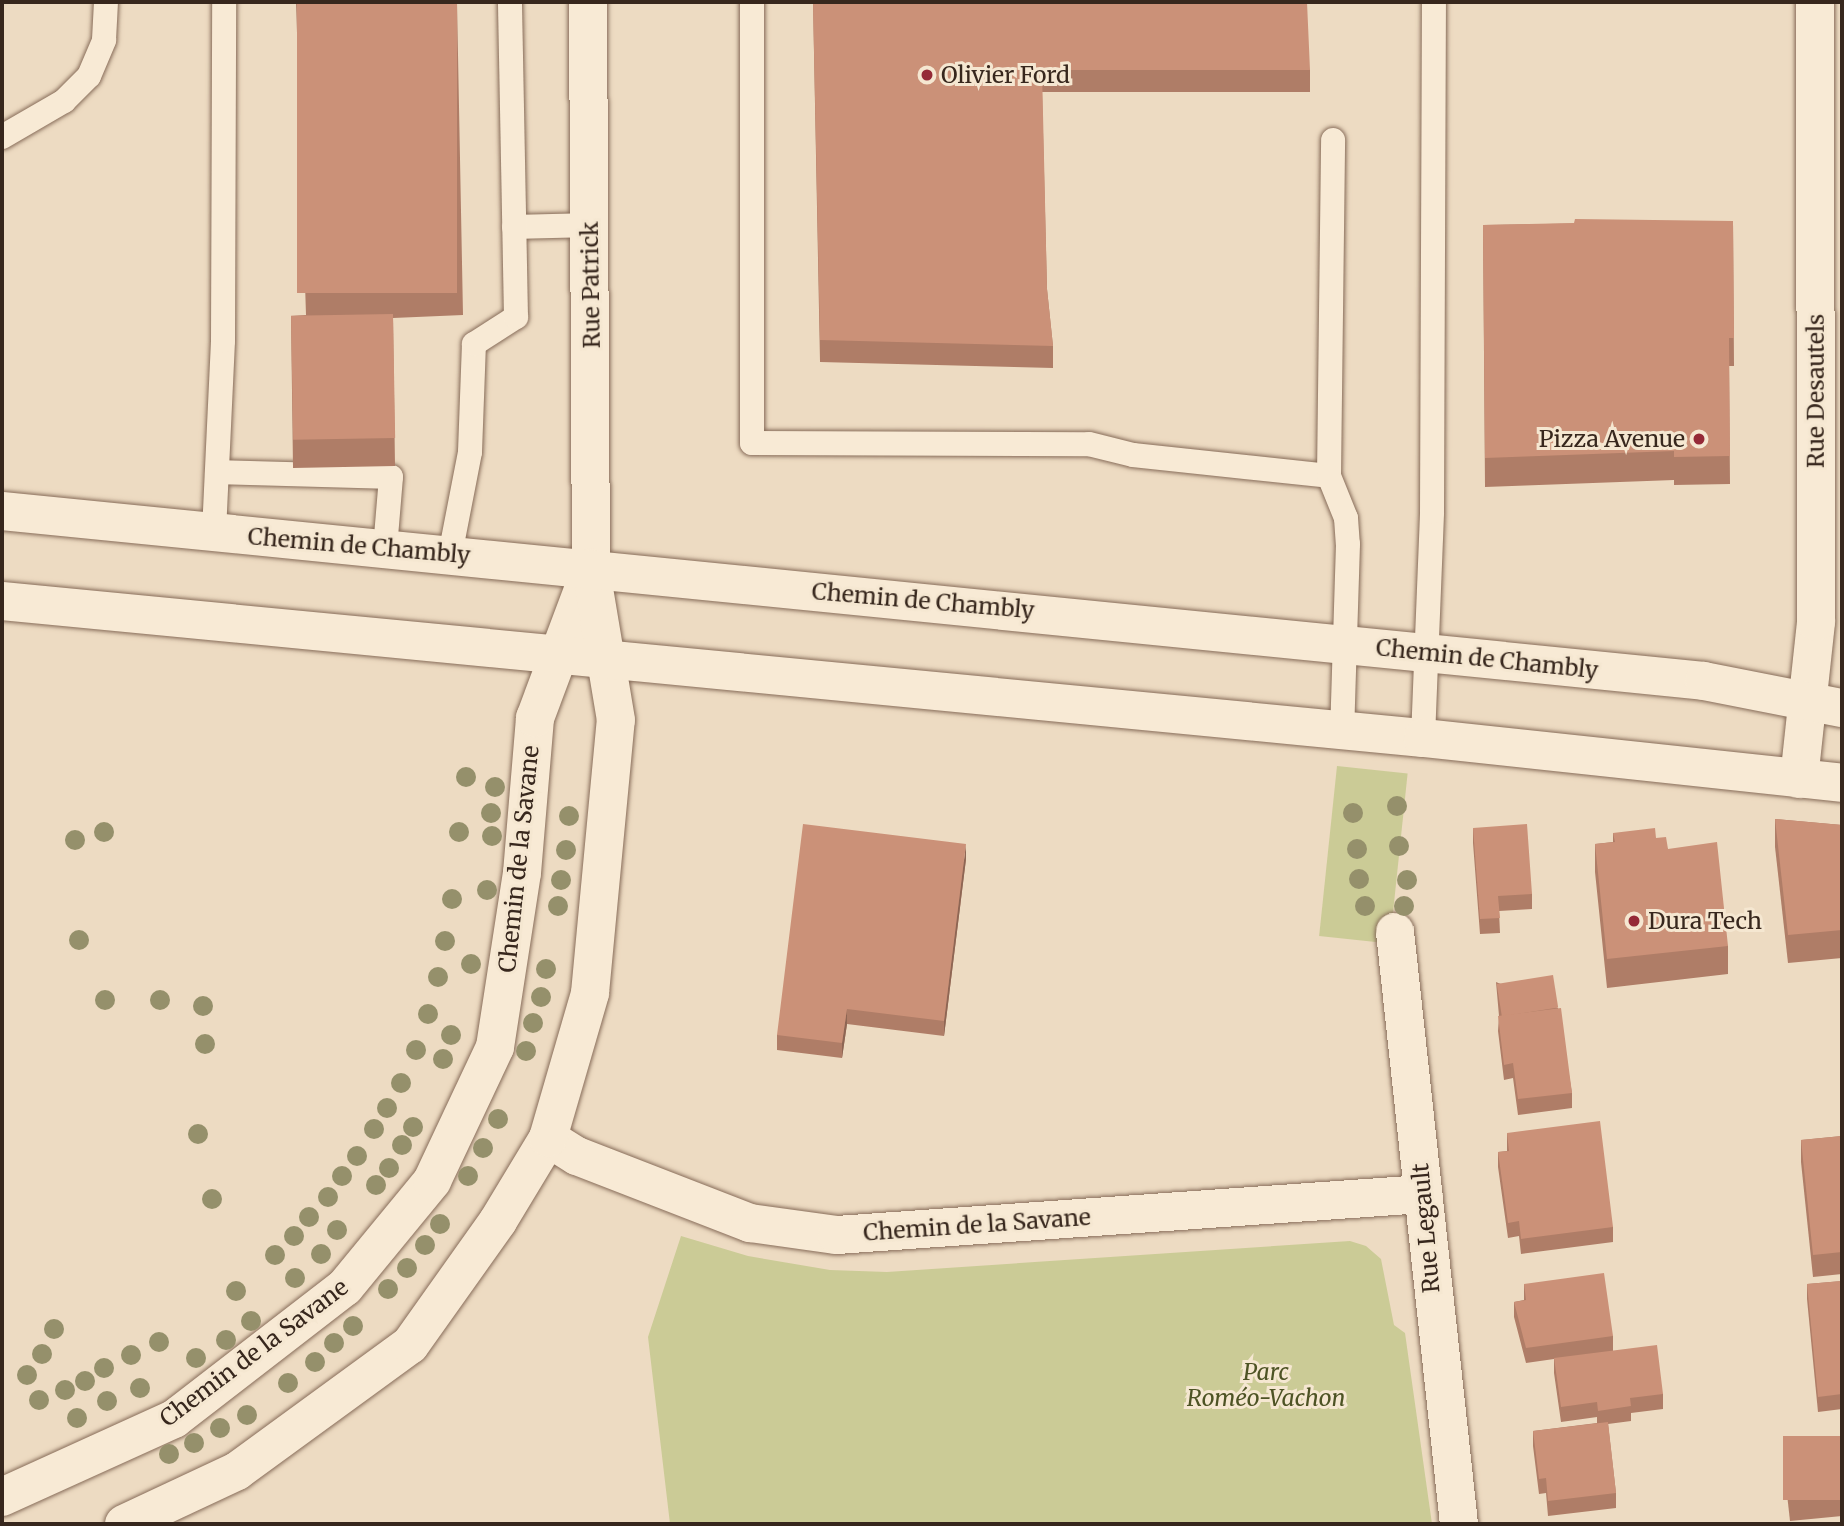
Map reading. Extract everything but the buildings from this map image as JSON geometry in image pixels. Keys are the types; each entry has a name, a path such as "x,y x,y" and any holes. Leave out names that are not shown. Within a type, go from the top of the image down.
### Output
{"street":[{"name":"Rue Patrick","path":"588,2 591,568"},
{"name":"Rue Desautels","path":"1799,779 1824,704 1816,622 1815,2"},
{"name":"Chemin de Chambly","path":"2,510 1704,681 1824,704"},
{"name":"Chemin de la Savane","path":"2,1497 174,1419 345,1287 432,1181 495,1047 522,873 535,718 591,568"},
{"path":"124,1524 237,1471 410,1345 498,1221 548,1138 590,993 615,720 591,568"},
{"path":"2,601 558,657 1423,738 1842,783"},
{"name":"Rue Legault","path":"1395,932 1459,1524"},
{"name":"Chemin de la Savane","path":"548,1138 577,1156 750,1223 837,1235 1424,1194"}],"lane":[{"path":"2,137 64,101 89,76 104,40 106,2"},
{"path":"214,533 223,341 224,2"},
{"path":"450,555 470,452 474,344 516,317 510,2"},
{"path":"752,2 752,443 1088,444 1133,455 1329,476"},
{"path":"1423,738 1429,653 1434,2"},
{"path":"1333,140 1329,476 1346,518 1349,544 1342,731"},
{"path":"514,227 591,225"},
{"path":"217,472 391,477 385,549"}],"green space":[{"path":"1337,766 1408,773 1390,943 1319,936"},
{"name":"Parc Roméo-Vachon","path":"681,1236 748,1256 830,1270 887,1272 1350,1241 1366,1246 1381,1259 1394,1325 1405,1333 1432,1524 670,1524 648,1337"}],"place":[{"name":"Olivier Ford","path":"927,75"},
{"name":"Pizza Avenue","path":"1699,439"},
{"name":"Dura Tech","path":"1634,921"}]}
